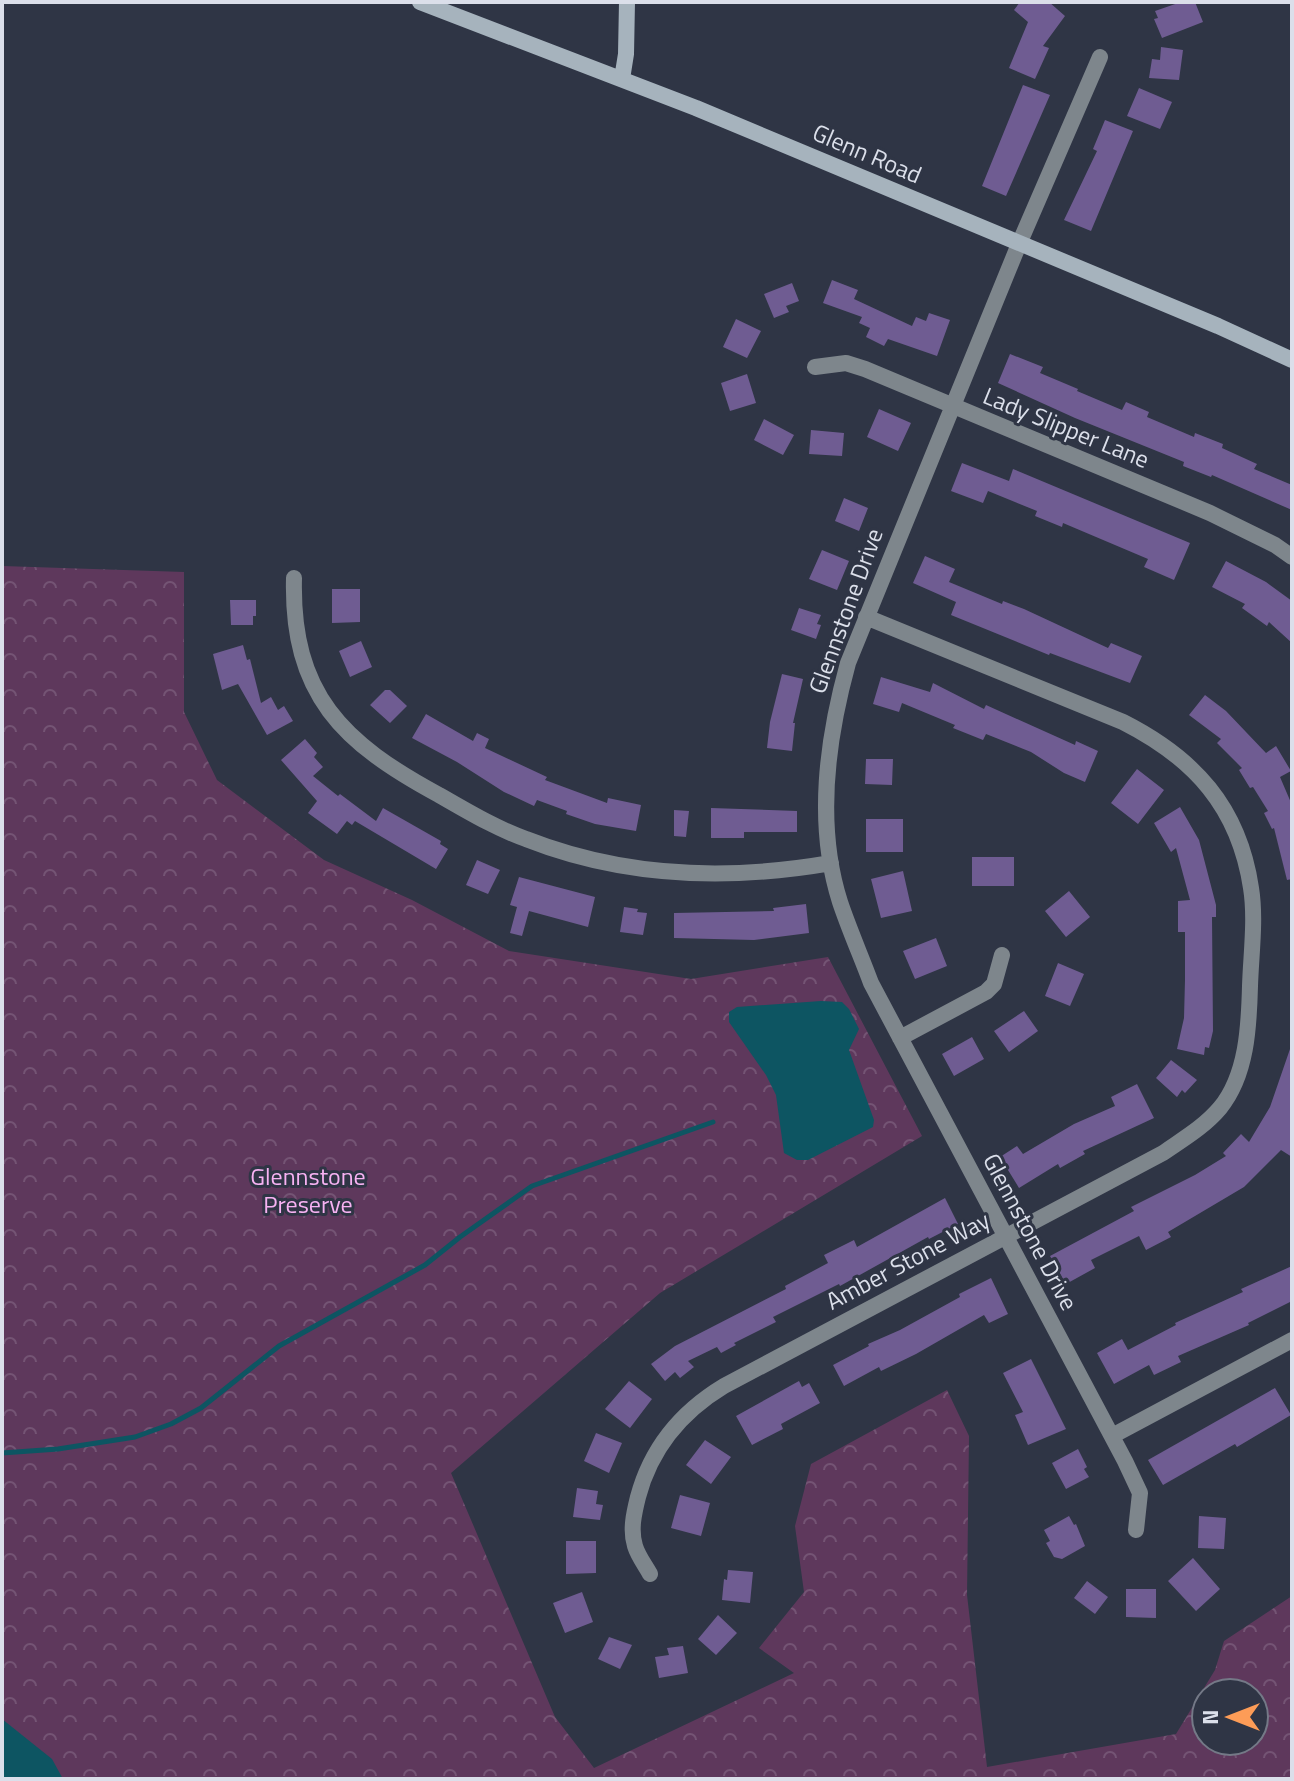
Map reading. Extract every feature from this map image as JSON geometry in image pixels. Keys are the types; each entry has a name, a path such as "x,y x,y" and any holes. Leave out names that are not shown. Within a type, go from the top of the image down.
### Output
{"street":[{"name":"Glenn Road","path":"420,2 622,79 1218,326 1292,360"},
{"path":"622,79 627,2"},
{"name":"Glennstone Drive","path":"1100,57 1019,244 848,663 828,752 827,792 831,863 839,900 871,983 1140,1493 1136,1530"},
{"name":"Lady Slipper Lane","path":"815,367 846,363 865,369 1220,518 1275,545 1292,557"},
{"path":"294,578 294,614 299,644 316,693 332,716 370,754 394,771 494,826 567,854 637,870 743,875 831,863"},
{"name":"Amber Stone Way","path":"650,1574 635,1548 634,1514 640,1489 658,1448 690,1410 724,1386 1163,1153 1200,1128 1222,1106 1237,1077 1246,1044 1250,1004 1252,889 1235,829 1216,795 1190,765 1158,740 1123,722 866,617"},
{"path":"900,1038 986,992 994,984 1002,955"},
{"path":"1112,1436 1292,1340"}],"green space":[{"name":"Glennstone Preserve","path":"2,566 184,572 184,712 217,780 324,860 412,900 509,951 691,979 828,957 922,1136 660,1293 451,1473 555,1717 594,1768 794,1673 759,1648 804,1592 795,1526 811,1464 947,1390 969,1436 967,1595 987,1767 1176,1734 1190,1711 1190,1757 1270,1757 1270,1677 1211,1677 1224,1641 1292,1596 1292,1779 2,1779"}],"water":[{"path":"842,1002 859,1029 849,1050 874,1120 873,1127 808,1160 797,1160 784,1153 776,1095 766,1075 729,1022 729,1012 737,1007"},
{"path":"2,1719 52,1759 63,1779 2,1779"}],"building":[{"path":"1020,2 1049,2 1065,16 1043,46 1049,48 1035,79 1009,68 1028,22 1014,10"},
{"path":"1181,2 1195,2 1203,22 1162,38 1154,19 1158,18 1155,11"},
{"path":"1161,47 1183,50 1179,80 1149,78 1152,59 1160,60"},
{"path":"1023,85 1050,95 1006,196 982,186"},
{"path":"1139,88 1172,102 1160,129 1127,116"},
{"path":"1105,120 1133,131 1091,231 1064,220 1097,151 1093,149"},
{"path":"832,280 858,290 854,299 912,326 916,317 926,321 929,313 950,320 937,356 888,339 884,346 866,337 870,328 859,323 862,317 823,303"},
{"path":"792,283 799,301 786,306 789,312 774,318 764,294"},
{"path":"736,319 761,331 747,358 723,347"},
{"path":"1010,354 1043,367 1040,373 1077,391 1122,410 1126,402 1149,412 1147,417 1194,437 1195,433 1223,444 1222,448 1257,464 1254,469 1292,485 1292,510 1212,475 1183,466 1184,462 998,383"},
{"path":"747,374 756,403 730,411 721,383"},
{"path":"879,409 911,423 898,451 867,437"},
{"path":"764,419 794,435 783,455 754,440"},
{"path":"811,430 844,433 842,456 809,454"},
{"path":"962,463 1009,481 1013,469 1190,543 1174,580 1144,567 1148,559 1063,523 1062,527 1035,516 1037,511 988,491 983,503 951,491"},
{"path":"844,498 868,508 859,531 835,521"},
{"path":"822,550 849,561 837,590 809,579"},
{"path":"925,556 955,569 949,582 1002,604 1003,601 1024,609 1108,648 1111,643 1142,656 1130,683 1049,655 951,615 956,602 913,583"},
{"path":"1226,561 1266,582 1292,601 1292,643 1269,622 1267,626 1242,608 1245,604 1212,587"},
{"path":"332,589 360,589 360,622 332,623"},
{"path":"230,600 256,600 253,625 231,625"},
{"path":"799,608 821,615 816,639 791,630"},
{"path":"361,641 372,667 350,677 339,651"},
{"path":"243,645 247,660 250,659 261,703 271,697 278,710 284,706 293,721 267,735 238,684 222,690 213,654"},
{"path":"782,674 803,679 793,723 792,751 767,748"},
{"path":"881,677 930,692 933,683 984,709 986,705 1075,745 1076,741 1098,751 1085,782 1031,752 986,734 983,740 902,703 899,712 873,704"},
{"path":"385,690 390,690 407,706 390,723 370,705"},
{"path":"1205,695 1226,711 1266,753 1276,746 1291,771 1280,777 1292,805 1292,879 1287,880 1274,828 1264,813 1268,811 1239,770 1242,768 1217,743 1221,739 1189,715"},
{"path":"426,714 473,741 477,733 489,739 485,748 547,777 545,780 607,803 608,798 641,805 636,831 595,824 537,800 534,806 504,792 412,738"},
{"path":"305,739 317,753 314,757 323,767 313,776 338,796 340,794 376,821 383,808 441,841 440,844 448,849 436,869 355,821 352,825 347,821 337,834 308,813 317,801 281,760"},
{"path":"866,759 893,759 892,785 865,784"},
{"path":"1137,769 1164,790 1138,824 1111,803"},
{"path":"1180,807 1199,840 1216,905 1216,917 1212,917 1213,1031 1204,1055 1177,1049 1184,1018 1185,980 1185,932 1178,932 1178,901 1190,900 1176,848 1171,852 1154,823"},
{"path":"711,808 797,811 797,832 744,832 744,838 711,838"},
{"path":"674,810 689,811 686,837 674,836"},
{"path":"866,819 903,819 903,852 866,852"},
{"path":"972,857 1014,857 1014,886 972,886"},
{"path":"477,860 500,870 488,894 466,885"},
{"path":"903,871 912,911 881,918 871,879"},
{"path":"519,877 595,897 588,927 529,911 522,936 510,933 517,907 510,905"},
{"path":"1069,891 1090,917 1066,937 1045,911"},
{"path":"806,904 809,933 754,940 674,938 674,913 774,911 773,908"},
{"path":"624,907 647,913 643,935 620,932"},
{"path":"936,938 947,966 915,979 903,951"},
{"path":"1058,963 1084,974 1070,1006 1045,996"},
{"path":"1024,1011 1038,1031 1009,1052 994,1031"},
{"path":"972,1037 984,1059 954,1076 942,1054"},
{"path":"1290,1049 1292,1157 1281,1150 1244,1187 1168,1232 1171,1237 1146,1250 1139,1236 1091,1260 1095,1268 1066,1284 1050,1256 1134,1211 1131,1207 1226,1156 1223,1153 1241,1134 1249,1142 1270,1107"},
{"path":"1171,1060 1197,1080 1177,1097 1156,1078"},
{"path":"1137,1084 1154,1118 1083,1151 1085,1154 1060,1168 1058,1164 1019,1188 1000,1157 1017,1146 1023,1154 1074,1124 1115,1106 1111,1097"},
{"path":"945,1198 958,1224 773,1317 776,1322 721,1353 717,1347 688,1361 694,1367 680,1378 675,1372 665,1381 651,1364 675,1346 786,1289 785,1286 828,1263 824,1255 854,1240 857,1247"},
{"path":"1292,1266 1292,1301 1249,1325 1178,1356 1181,1362 1154,1375 1149,1365 1114,1384 1097,1353 1122,1339 1128,1350 1175,1323 1243,1292 1241,1289"},
{"path":"991,1278 1008,1314 989,1323 984,1315 916,1354 881,1371 879,1367 844,1386 833,1365"},
{"path":"1031,1359 1066,1429 1028,1445 1015,1415 1023,1412 1003,1373"},
{"path":"629,1381 652,1399 630,1428 605,1409"},
{"path":"799,1381 802,1387 809,1383 820,1403 781,1424 783,1429 752,1445 736,1416"},
{"path":"1275,1388 1291,1415 1163,1485 1148,1460"},
{"path":"596,1433 622,1443 609,1473 584,1461"},
{"path":"705,1440 731,1457 711,1484 686,1465"},
{"path":"1078,1449 1089,1477 1066,1489 1052,1463"},
{"path":"577,1488 598,1491 596,1504 603,1505 600,1520 573,1517"},
{"path":"680,1495 710,1503 701,1536 671,1528"},
{"path":"1069,1516 1076,1524 1085,1546 1062,1559 1054,1557 1046,1543 1050,1541 1044,1530"},
{"path":"1199,1516 1226,1518 1224,1549 1198,1548"},
{"path":"566,1541 596,1541 596,1573 566,1574"},
{"path":"1193,1558 1220,1589 1196,1611 1168,1581"},
{"path":"728,1570 753,1572 750,1603 722,1600"},
{"path":"1087,1581 1108,1597 1095,1614 1074,1598"},
{"path":"1126,1589 1156,1589 1156,1618 1126,1617"},
{"path":"582,1592 593,1622 565,1633 553,1603"},
{"path":"718,1615 737,1633 716,1655 698,1639"},
{"path":"609,1637 632,1645 620,1669 598,1659"},
{"path":"683,1646 688,1673 659,1678 655,1657 669,1655 667,1648"}],"waterway":[{"path":"2,1453 58,1449 135,1437 171,1424 201,1408 279,1346 425,1265 532,1186 713,1122"}]}
